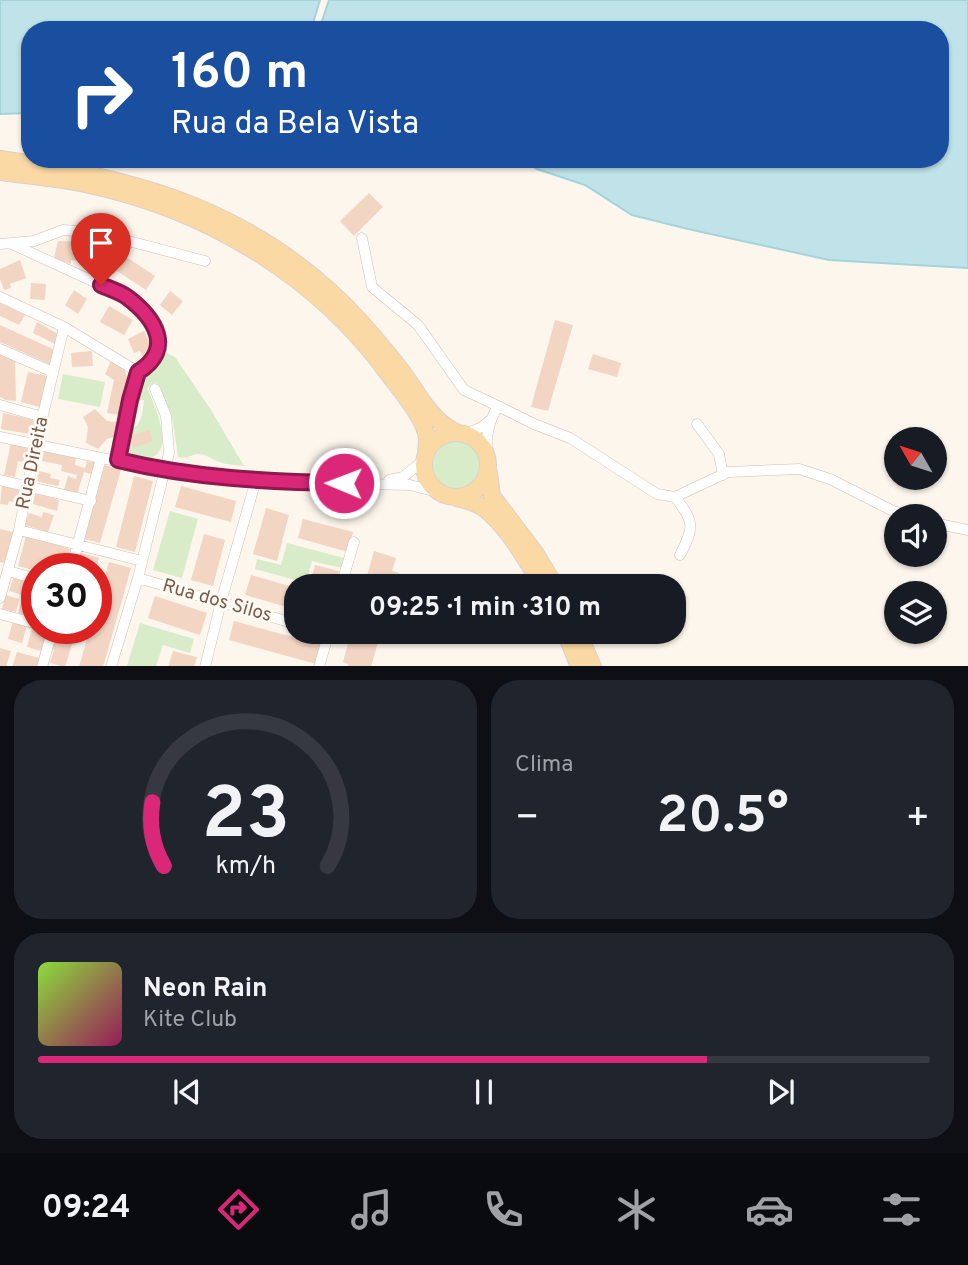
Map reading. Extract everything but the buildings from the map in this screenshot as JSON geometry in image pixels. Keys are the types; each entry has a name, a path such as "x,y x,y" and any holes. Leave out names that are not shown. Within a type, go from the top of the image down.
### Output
{"main road":[{"path":"0,159 21,162"},
{"path":"58,168 142,186 215,214 257,236 324,286 357,317 444,427 482,445 488,460 492,496 548,574"},
{"path":"0,175 49,178 84,184 157,204 232,236 275,264 315,296 381,363 421,421 427,439 427,479 444,494 472,502 489,514 507,534 534,574"},
{"path":"425,457 437,439 460,433"},
{"path":"444,494 456,497 475,491 482,484 488,460"},
{"path":"570,644 579,666"},
{"path":"583,644 593,666"}],"street":[{"path":"0,244 34,241 63,230 94,232 205,261"},
{"path":"362,238 372,287 418,325 464,390 570,438 657,494 675,496 723,475 763,469 799,469 830,479 884,506"},
{"path":"12,244 125,296 145,314 160,339 158,355 150,365 138,372 118,460"},
{"path":"0,297 64,327 138,372"},
{"name":"Rua Direita","path":"0,598 19,530 64,327"},
{"path":"0,349 53,373"},
{"path":"111,666 138,578 169,453 166,416 155,389"},
{"path":"0,405 43,417"},
{"path":"460,433 482,427 498,406"},
{"path":"488,460 486,440 489,421"},
{"path":"697,424 719,454 723,475"},
{"path":"0,437 164,471 256,480 381,483 417,486 444,494"},
{"path":"381,483 403,477 425,457"},
{"path":"75,553 101,458"},
{"path":"0,480 91,501"},
{"path":"205,666 256,480"},
{"path":"675,496 691,519 691,534 680,555"},
{"path":"947,526 968,530"},
{"path":"19,530 142,561"},
{"path":"345,574 354,542"},
{"path":"8,572 21,575"},
{"name":"Rua dos Silos","path":"138,578 284,620"},
{"path":"0,614 21,620"},
{"path":"42,666 48,644"},
{"path":"320,666 325,644"}],"green space":[{"path":"164,352 175,357 244,466 225,464 200,454 187,458 178,457 172,416 156,382 147,388 161,426 162,437 158,454 145,459 129,454 128,435 141,418 144,400 135,401 136,392"},
{"path":"63,374 105,382 100,407 58,399"},
{"path":"459,440 469,442 477,448 483,456 483,476 477,484 469,490 459,492 449,490 441,484 435,476 433,466 435,456 441,448 449,442"},
{"path":"170,511 198,519 182,578 153,570"},
{"path":"287,543 344,558 341,568 312,561 308,574 284,574 284,577 255,569 257,559 281,565"},
{"path":"140,623 194,639 190,653 163,645 156,666 127,666"}],"water":[{"path":"0,0 320,0 314,21 21,21 21,113 0,114"},
{"path":"329,0 968,0 968,268 829,260 688,229 632,215 585,185 535,168 949,168 949,21 322,21"}],"route":[{"path":"101,285 125,296 145,314 160,339 158,355 150,365 138,372 118,460 164,471 279,482 344,483"}]}
